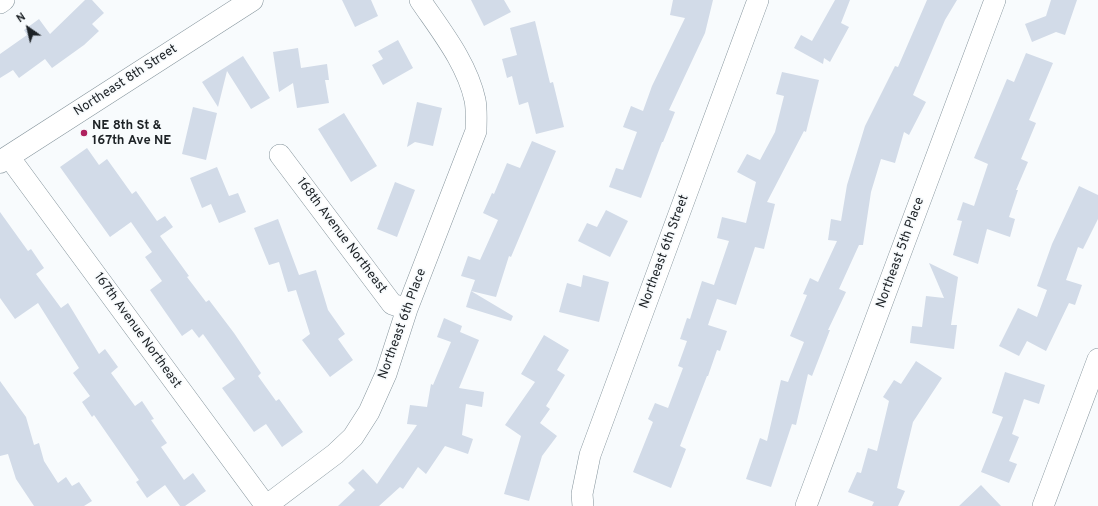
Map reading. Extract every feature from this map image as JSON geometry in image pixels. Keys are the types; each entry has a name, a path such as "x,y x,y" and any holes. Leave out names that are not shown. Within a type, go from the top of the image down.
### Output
{"street":[{"path":"0,3 4,0"},
{"name":"Northeast 8th Street","path":"4,160 252,0"},
{"name":"Northeast 6th Place","path":"266,506 335,454 353,437 369,412 386,374 407,309 476,131 476,101 470,80 456,53 420,0"},
{"name":"Northeast 6th Street","path":"583,506 582,494 590,455 758,0"},
{"name":"Northeast 5th Place","path":"806,506 995,0"},
{"name":"168th Avenue Northeast","path":"280,155 392,304 407,309"},
{"name":"167th Avenue Northeast","path":"4,160 266,506"},
{"path":"1043,506 1098,359"}],"building":[{"path":"85,0 92,0 104,13 92,24 99,31 84,45 52,68 45,59 19,78 13,70 0,78 0,54 27,35 24,30 39,19 50,34"},
{"path":"342,0 371,0 378,16 355,27"},
{"path":"471,0 504,0 511,12 484,26"},
{"path":"673,0 713,0 705,33 669,110 675,112 641,198 609,187 616,168 623,170 637,132 623,127 631,106 643,111 652,86 685,18 670,15"},
{"path":"835,0 850,0 841,23 849,27 830,62 824,58 823,64 794,48 801,35 812,41"},
{"path":"927,0 957,0 945,20 913,95 926,102 909,135 904,132 895,163 881,159 871,192 863,245 859,245 839,289 846,292 828,330 830,330 812,376 808,374 796,425 792,424 771,487 746,479 760,438 767,441 781,380 788,382 804,342 790,336 807,295 803,294 810,278 818,282 837,241 828,240 831,219 841,221 847,185 865,126 895,66 898,67"},
{"path":"1051,0 1077,0 1065,35 1056,32 1032,42 1025,24 1046,16"},
{"path":"535,21 550,83 553,82 564,127 536,134 528,102 519,105 512,76 507,78 502,59 517,55 510,28"},
{"path":"398,40 413,68 383,85 372,65 383,59 378,51"},
{"path":"298,48 301,68 327,64 329,80 325,80 329,103 297,108 293,83 279,92 273,52"},
{"path":"1026,53 1053,63 1029,120 1036,123 1021,159 1028,162 1016,190 1018,190 1009,217 1015,219 1010,237 987,229 978,264 953,255 962,221 957,220 963,202 974,206 988,164 974,158 1007,79 1014,82"},
{"path":"243,56 270,98 251,109 227,71 218,107 202,82"},
{"path":"782,72 819,80 806,132 804,131 767,202 775,204 764,249 755,247 736,305 717,299 708,325 727,331 720,351 717,350 680,446 686,449 671,488 633,472 653,422 648,419 655,403 668,408 683,368 678,366 687,341 680,339 687,318 690,319 702,281 714,285 729,241 717,238 722,217 746,223 756,182 737,172 747,154 760,160 775,132 784,96 776,94"},
{"path":"417,102 442,108 433,146 415,142 407,147"},
{"path":"193,107 217,113 206,160 182,154"},
{"path":"344,113 377,166 351,182 318,129"},
{"path":"532,141 556,151 511,257 509,256 496,297 471,291 475,280 461,276 468,256 480,260 498,220 483,213 492,193 494,194 507,163 520,168"},
{"path":"87,148 99,165 107,159 132,194 136,191 157,221 165,216 173,227 160,236 189,276 187,277 206,302 209,300 234,333 261,373 258,376 276,401 279,399 303,432 282,447 266,424 254,432 222,388 235,379 203,334 199,338 192,329 182,336 150,290 162,281 145,257 152,252 131,222 110,237 60,167"},
{"path":"217,167 229,196 238,193 246,212 219,223 211,204 202,208 190,178"},
{"path":"395,182 415,190 397,237 377,229"},
{"path":"1079,186 1098,195 1098,219 1083,249 1078,247 1066,280 1082,285 1075,305 1069,303 1046,351 1027,341 1019,356 999,346 1018,308 1037,317 1047,290 1037,286 1052,244"},
{"path":"606,210 628,221 610,257 578,241 587,223 597,227"},
{"path":"0,212 28,251 31,249 44,268 36,274 61,308 68,303 99,354 105,349 118,367 111,373 135,406 142,401 154,419 151,420 167,443 161,447 184,480 193,473 206,491 185,506 180,506 165,485 147,498 136,482 139,480 94,415 92,417 82,402 90,396 73,373 79,368 38,303 15,319 0,298"},
{"path":"278,219 299,275 316,270 328,310 345,334 338,339 353,360 330,377 302,340 310,334 296,290 288,292 279,262 269,265 254,228"},
{"path":"929,263 958,277 951,325 957,325 954,349 910,343 912,326 922,327 926,296 944,298"},
{"path":"583,275 609,282 599,322 559,312 567,283 581,287"},
{"path":"471,291 513,316 511,321 466,307"},
{"path":"444,318 462,326 460,332 479,340 459,388 484,392 482,407 466,404 462,435 473,439 468,454 445,446 426,474 418,467 403,489 400,487 379,506 338,506 355,490 348,483 363,469 377,484 417,425 407,424 410,405 427,407 431,384 433,385 451,342 437,337"},
{"path":"544,335 569,350 557,370 565,375 546,406 550,409 540,423 557,436 542,456 529,501 504,494 521,436 505,425 535,382 521,374"},
{"path":"916,361 942,378 913,422 897,488 905,491 898,506 872,506 874,502 848,492 857,472 861,473 868,448 877,451 889,401 883,397 894,380 901,384"},
{"path":"1005,372 1045,385 1039,404 1024,399 1012,434 1019,437 1009,461 1017,464 1009,483 981,472 1003,417 992,413"},
{"path":"0,381 26,417 34,445 39,443 44,461 58,483 66,477 72,486 79,482 92,501 84,506 34,506 16,479 8,454 0,456"},
{"path":"981,485 1001,506 959,506"}],"place":[{"name":"NE 8th St & 167th Ave NE","path":"84,133"}]}
